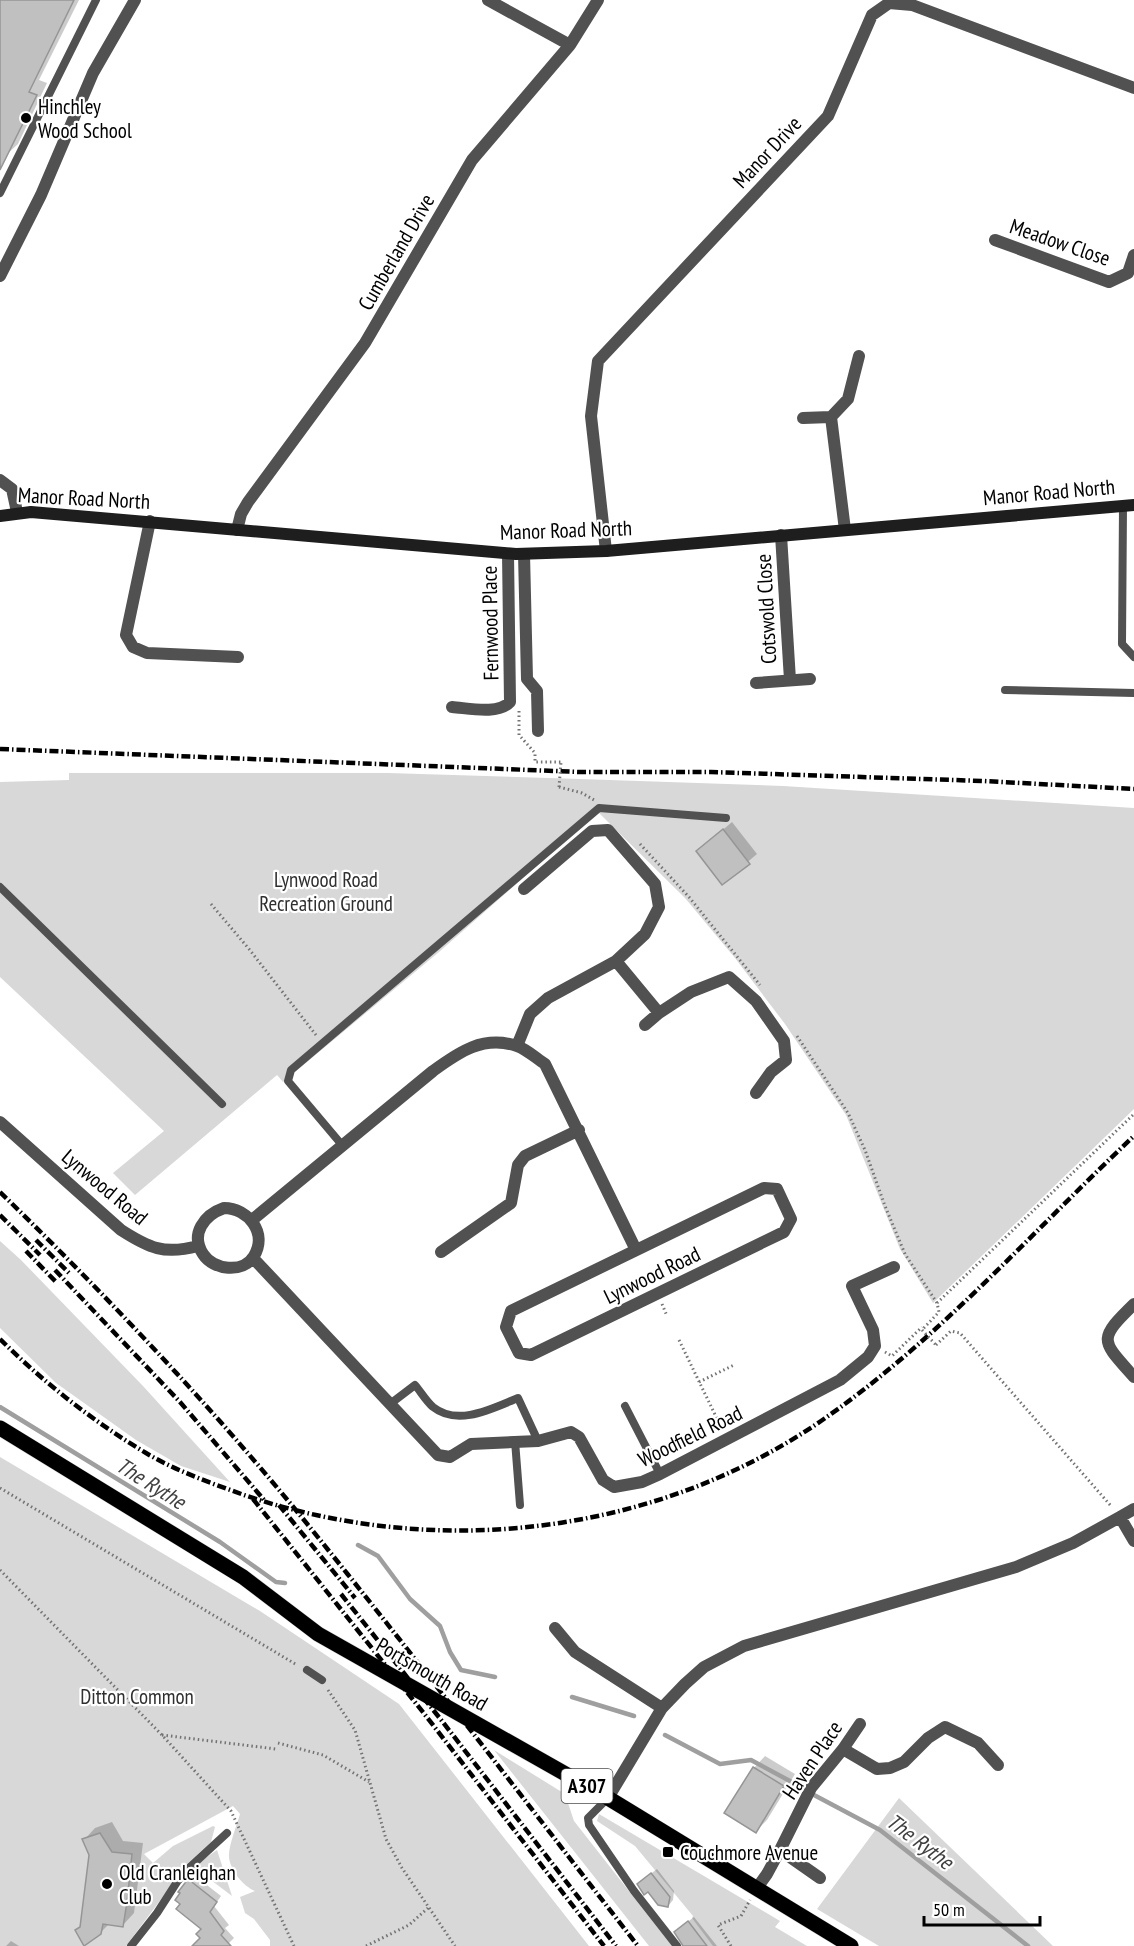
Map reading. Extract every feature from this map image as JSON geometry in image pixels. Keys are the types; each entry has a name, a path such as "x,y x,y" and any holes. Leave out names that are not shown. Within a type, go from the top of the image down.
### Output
{"main road":[{"name":"Portsmouth Road","path":"0,1428 243,1577 318,1634 612,1792 757,1888 851,1946"}],"street":[{"path":"0,276 41,195 93,73 135,0"},
{"path":"488,0 570,45"},
{"name":"Cumberland Drive","path":"237,530 238,520 244,508 365,343 472,160 570,45 598,0"},
{"name":"Manor Drive","path":"606,551 591,416 598,361 828,116 872,15 889,3 912,5 1134,88"},
{"name":"Meadow Close","path":"995,240 1109,282 1128,273 1134,255"},
{"path":"804,417 831,417 848,399 859,356"},
{"path":"831,417 845,530"},
{"path":"0,480 12,489 16,512"},
{"name":"Manor Road North","path":"0,516 16,512 150,521 524,554 606,551 1128,505"},
{"path":"150,521 126,635 133,647 147,653 238,657"},
{"name":"Cotswold Close","path":"781,535 790,680"},
{"name":"Fernwood Place","path":"452,707 494,709 503,708 510,702 508,554"},
{"path":"524,554 527,679 537,691 538,731"},
{"name":"Cotswold Close","path":"756,683 810,679"},
{"path":"517,1046 530,1014 548,998 616,961 645,934 659,907 655,884 608,830 592,831 524,889"},
{"path":"616,961 659,1013"},
{"path":"645,1025 691,992 729,977 756,1001 784,1041 786,1060 771,1072 756,1093"},
{"name":"Lynwood Road","path":"252,1220 463,1049 490,1042 517,1046 545,1064 636,1250"},
{"name":"Lynwood Road","path":"0,1122 121,1230 140,1243 168,1251 180,1251 198,1246"},
{"path":"441,1252 511,1203 518,1165 525,1156 579,1130"},
{"name":"Lynwood Road","path":"764,1188 777,1189 791,1220 784,1232 685,1281 531,1355 519,1353 506,1326 511,1311 636,1250 764,1188"},
{"path":"232,1208 242,1211 252,1220 257,1230 258,1240 253,1258 237,1267 224,1268 214,1265 198,1246 201,1225 214,1211 232,1208"},
{"name":"Woodfield Road","path":"253,1258 438,1455 450,1457 471,1444 538,1442 571,1432 579,1437 603,1480 614,1487 642,1482 770,1418 840,1380 868,1357 875,1347"},
{"path":"875,1347 873,1330 852,1286 894,1267"},
{"path":"1134,1304 1113,1324 1107,1336 1113,1353 1134,1377"},
{"path":"612,1792 662,1708 704,1667 744,1646 1016,1567 1073,1543 1134,1509"},
{"path":"1120,1517 1134,1541"},
{"path":"555,1628 575,1652 662,1708"},
{"name":"Haven Place","path":"757,1888 775,1861 811,1788 860,1724"},
{"path":"843,1749 877,1769 890,1768 903,1762 928,1738 945,1728 978,1743 998,1765"},
{"path":"780,1850 820,1878"}],"lane":[{"path":"0,193 96,0"},
{"path":"1128,505 1122,644 1134,657"},
{"path":"1005,690 1134,693"},
{"path":"342,1145 288,1080 291,1070 322,1043 598,808 726,818"},
{"path":"0,887 222,1104"},
{"path":"390,1404 415,1385 434,1407 451,1414 466,1415 486,1412 518,1398 538,1442"},
{"path":"625,1406 660,1474"},
{"path":"515,1441 520,1505"},
{"path":"307,1670 322,1680"},
{"path":"612,1792 588,1818 589,1826 634,1891 677,1946"},
{"path":"131,1946 157,1913 177,1882 227,1833"}],"path":[{"path":"535,762 561,762 559,787 582,793"},
{"path":"211,904 322,1043"},
{"path":"937,1303 1134,1114"},
{"path":"875,1347 892,1356 939,1312"},
{"path":"930,1322 922,1330 936,1345 951,1331 960,1333 1120,1517"},
{"path":"679,1340 727,1438"},
{"path":"699,1382 734,1365"},
{"path":"0,1488 307,1670"},
{"path":"0,1570 162,1735 231,1811 294,1946"},
{"path":"322,1680 355,1731 386,1839 402,1869 455,1946"},
{"path":"162,1735 276,1749"},
{"path":"278,1743 323,1755 371,1783"},
{"path":"731,1946 718,1925 741,1916 757,1888"},
{"path":"366,1946 409,1925 429,1907"}],"green space":[{"name":"Lynwood Road Recreation Ground","path":"69,773 388,773 580,779 783,786 1134,808 1134,1109 933,1303 900,1249 846,1115 785,1024 735,958 685,898 598,812 439,952 283,1082 277,1075 135,1195 113,1173 164,1131 0,977 0,782 69,780"},
{"path":"0,1241 143,1386 230,1482 181,1466 136,1440 56,1383 0,1328"},
{"name":"Ditton Common","path":"0,1457 260,1611 399,1704 589,1946 270,1946 270,1940 254,1919 245,1913 240,1897 255,1891 238,1877 230,1862 230,1848 240,1814 233,1806 144,1854 153,1863 173,1846 215,1827 211,1842 188,1863 126,1946 0,1946"},
{"path":"494,1750 565,1794 574,1821 672,1946 649,1946"},
{"path":"899,1798 1053,1946 879,1946 817,1909"},
{"path":"599,1814 780,1921 775,1927 807,1946 713,1946 692,1918 693,1916 635,1846 597,1821"},
{"path":"217,1850 232,1896 195,1868 198,1863"}],"building":[{"path":"0,0 74,0 29,92 37,95 0,170"},
{"path":"723,829 750,864 722,885 696,851"},
{"path":"753,1767 784,1786 756,1833 724,1813"},
{"name":"Old Cranleighan Club","path":"100,1833 112,1852 132,1854 127,1902 123,1927 103,1924 101,1934 84,1946 75,1930 80,1927 89,1855 82,1839"},
{"path":"651,1873 670,1897 668,1907 658,1905 648,1892 644,1895 637,1884"},
{"path":"188,1879 217,1902 210,1912 224,1931 221,1935 231,1946 192,1946 200,1938 196,1934 201,1929 176,1909 180,1904 175,1900"},
{"path":"688,1921 707,1946 683,1946 674,1932"}],"waterway":[{"name":"The Rythe","path":"0,1407 220,1542 276,1582 285,1583"},
{"name":"The Rythe","path":"358,1545 378,1556 410,1599 440,1626 450,1652 461,1670 495,1677"},
{"name":"The Rythe","path":"572,1697 634,1716"},
{"name":"The Rythe","path":"665,1735 720,1764 751,1760 801,1787"},
{"name":"The Rythe","path":"814,1795 880,1830 1028,1946"}],"railway":[{"path":"0,749 580,772 711,772 983,781 1134,789"},
{"path":"0,1339 70,1400 127,1441 169,1465 244,1495 317,1515 391,1527 466,1530 541,1526 615,1512 687,1490 756,1460 821,1421 864,1390 944,1321 1134,1136"},
{"path":"0,1192 170,1366 291,1504 638,1946"},
{"path":"0,1215 40,1255"},
{"path":"36,1240 70,1274"},
{"path":"26,1251 57,1283"},
{"path":"55,1270 180,1402 265,1501"},
{"path":"253,1499 426,1716 604,1946"},
{"path":"279,1505 355,1598"},
{"path":"341,1594 616,1946"}],"place":[{"name":"Hinchley Wood School","path":"26,118"},
{"name":"Couchmore Avenue","path":"668,1852"},
{"name":"Old Cranleighan Club","path":"107,1884"}]}
